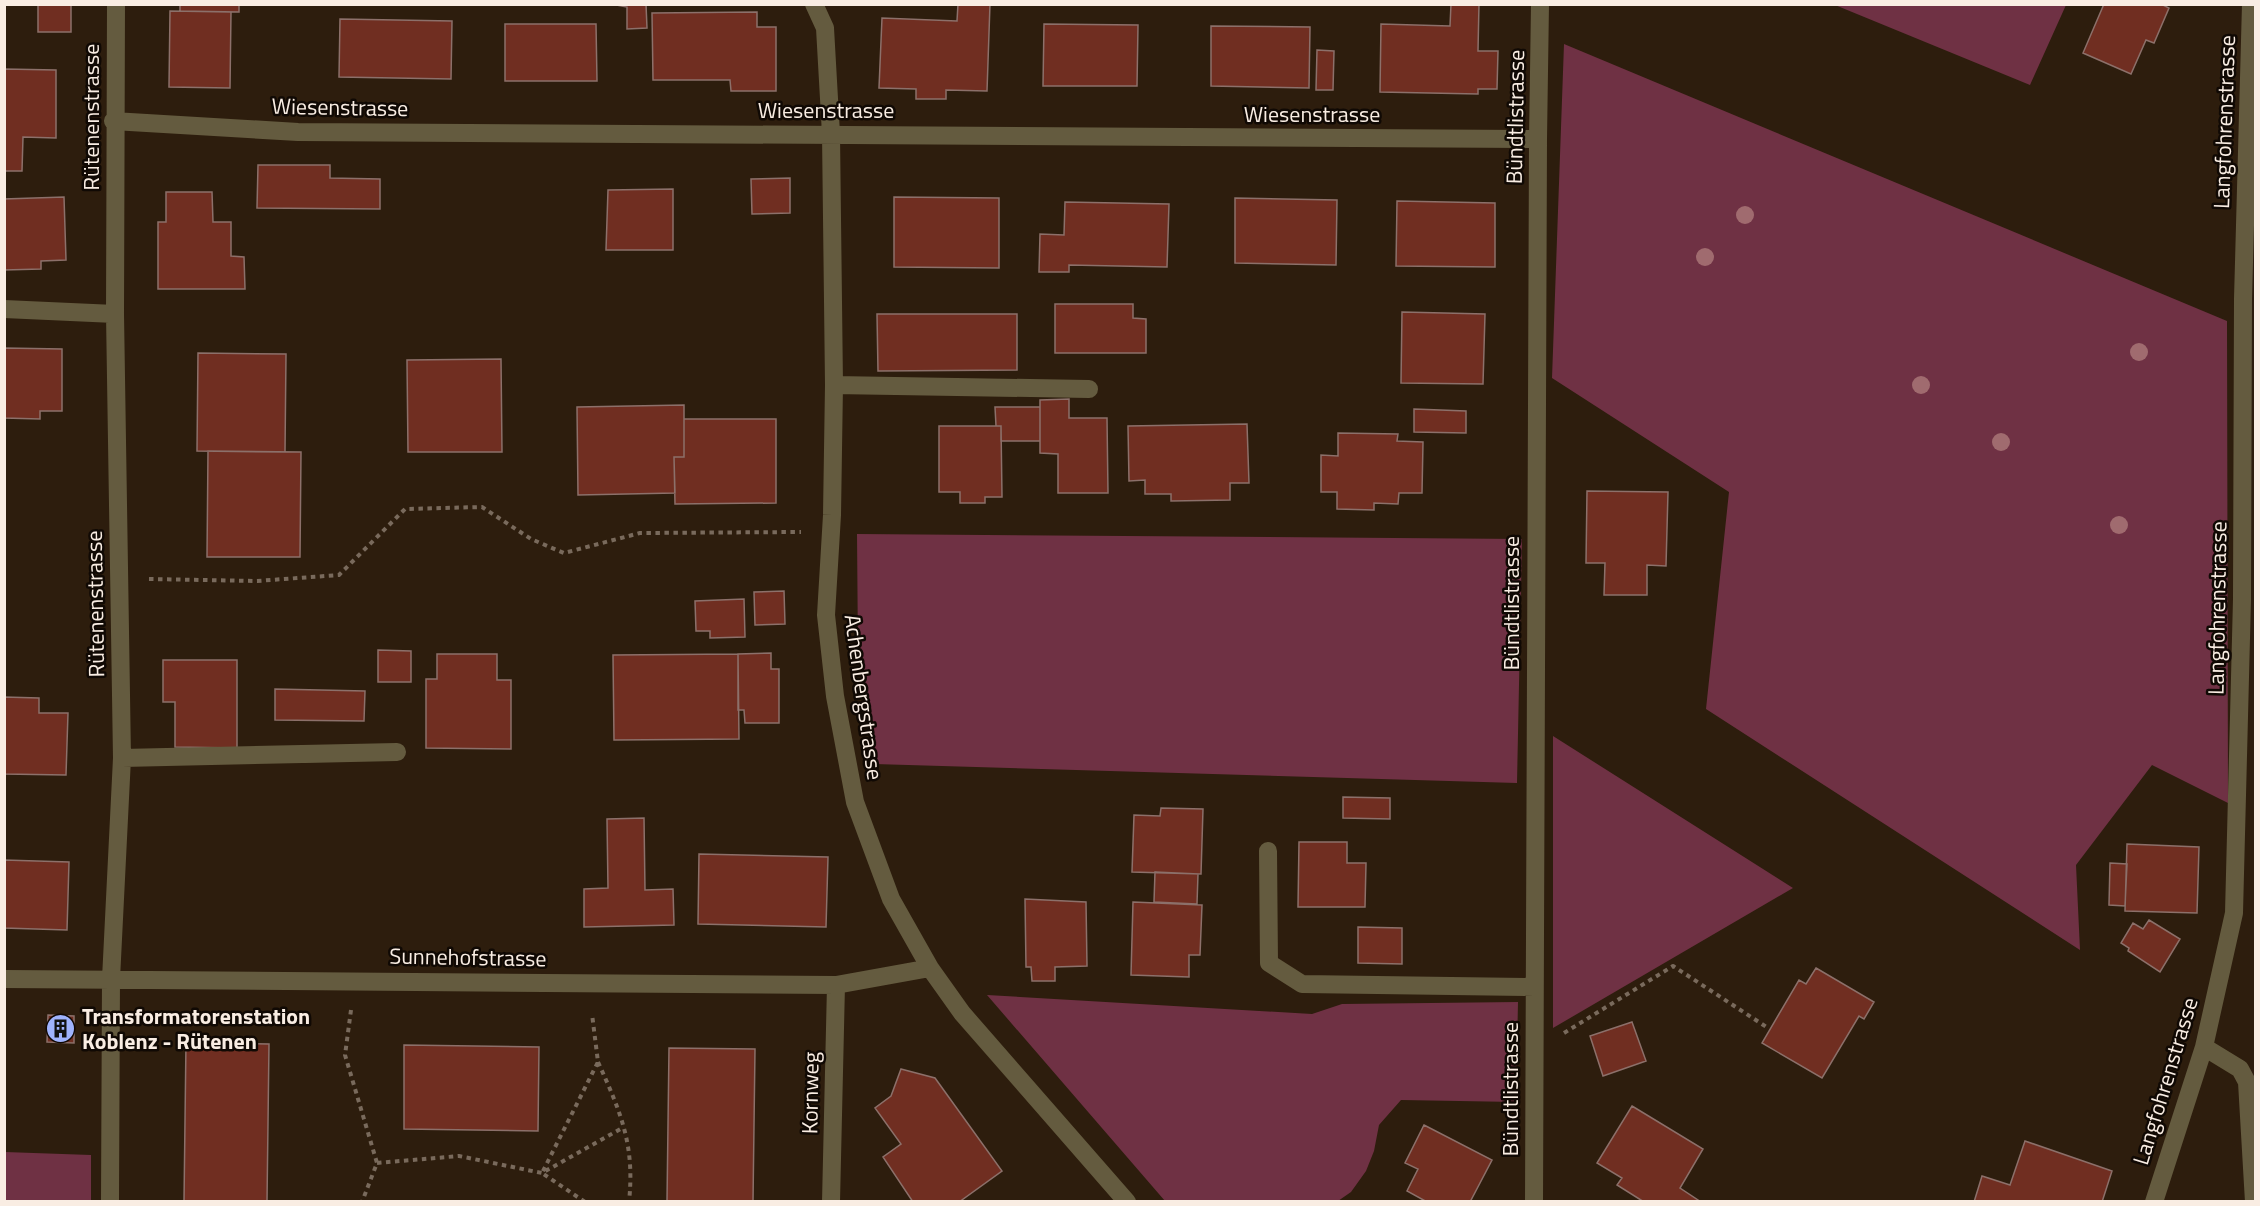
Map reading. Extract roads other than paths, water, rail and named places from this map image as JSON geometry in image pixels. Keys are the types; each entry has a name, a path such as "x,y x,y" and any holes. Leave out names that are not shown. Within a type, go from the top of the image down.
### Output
{"street":[{"name":"Rütenenstrasse","path":"110,1202 111,979 122,758 113,121 116,4"},
{"name":"Achenbergstrasse","path":"814,4 825,28 831,134 834,384 831,532 826,615 835,696 855,802 891,899 930,968 962,1013 1127,1202"},
{"name":"Bündtlistrasse","path":"1534,1202 1533,987 1540,4"},
{"name":"Langfohrenstrasse","path":"2154,1202 2204,1047 2234,913 2250,432 2243,298 2252,4"},
{"name":"Wiesenstrasse","path":"113,121 298,132 1538,139"},
{"path":"4,309 115,314"},
{"path":"834,384 1089,389"},
{"path":"122,758 397,752"},
{"path":"1268,850 1269,963 1302,984 1533,987"},
{"name":"Sunnehofstrasse","path":"4,979 836,985 930,968"},
{"name":"Kornweg","path":"831,1202 836,985"},
{"path":"2204,1047 2240,1069 2247,1082 2254,1202"}],"place":[{"name":"Transformatorenstation Koblenz - Rütenen","path":"61,1029"}]}
